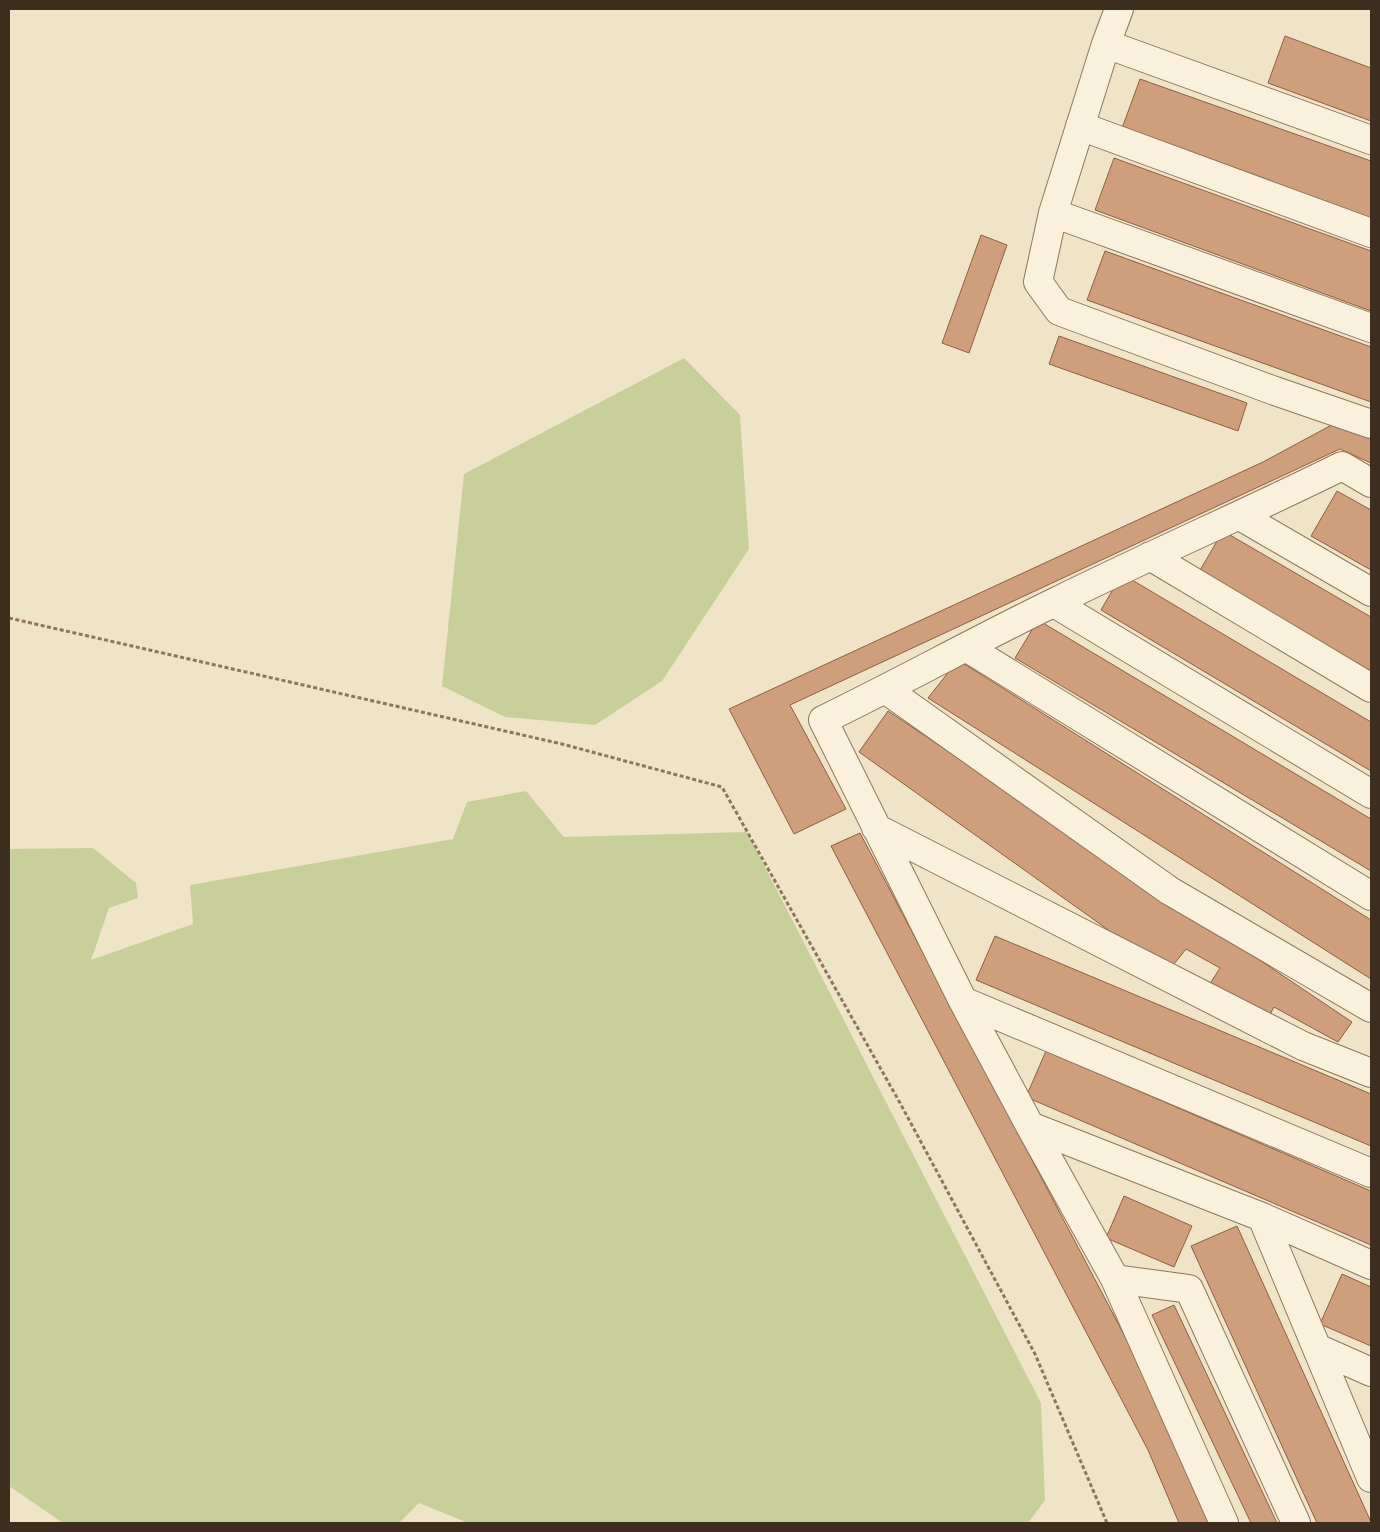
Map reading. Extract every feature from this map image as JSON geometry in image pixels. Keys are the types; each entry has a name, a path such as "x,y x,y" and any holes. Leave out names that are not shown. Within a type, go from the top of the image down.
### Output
{"lane":[{"path":"1119,9 1106,44 1053,213 1038,282 1059,311 1275,391 1371,424"},
{"path":"1106,44 1371,140"},
{"path":"1080,126 1371,234"},
{"path":"1053,213 1371,328"},
{"path":"1224,1523 1115,1279 963,1001 823,720 1054,602 1240,516 1342,466 1371,483"},
{"path":"1240,516 1371,592"},
{"path":"1150,556 1371,688"},
{"path":"1054,602 1371,794"},
{"path":"966,647 1371,896"},
{"path":"885,689 1170,891 1371,1008"},
{"path":"876,828 1303,1046 1371,1074"},
{"path":"963,1001 1371,1174"},
{"path":"1030,1126 1262,1217 1371,1265"},
{"path":"1262,1217 1371,1475"},
{"path":"1115,1279 1190,1289 1296,1523"},
{"path":"1317,1348 1371,1372"}],"path":[{"path":"9,618 562,744 722,787 900,1103 1034,1354 1107,1523"}],"green space":[{"path":"684,358 740,415 749,549 662,681 595,725 505,717 442,686 464,474"},
{"path":"526,791 564,837 747,832 1041,1403 1045,1500 1028,1523 468,1523 419,1503 399,1523 63,1523 9,1486 9,849 93,848 136,883 138,898 109,908 91,960 193,924 190,885 453,839 467,802"}],"building":[{"path":"1285,36 1371,68 1371,121 1268,83"},
{"path":"1140,79 1371,161 1371,220 1121,131"},
{"path":"1114,158 1371,251 1371,311 1095,210"},
{"path":"981,235 1007,245 969,353 942,343"},
{"path":"1105,251 1371,347 1371,402 1087,300"},
{"path":"1059,336 1247,403 1238,431 1049,364"},
{"path":"1339,421 1371,436 1371,463 1340,449 790,705 846,809 794,834 729,709 1263,462"},
{"path":"1337,491 1371,510 1371,570 1311,536"},
{"path":"1223,531 1371,617 1371,673 1199,572"},
{"path":"1122,574 1371,722 1371,771 1101,610"},
{"path":"1038,620 1371,819 1371,871 1015,658"},
{"path":"958,660 1371,920 1371,979 928,698"},
{"path":"888,711 1352,1022 1338,1042 1274,1007 1267,1020 1206,990 1220,968 1186,949 1170,969 1121,939 859,752"},
{"path":"860,833 1171,1424 1213,1523 1179,1523 1148,1450 831,846"},
{"path":"995,936 1371,1094 1371,1146 976,980"},
{"path":"1046,1051 1371,1191 1371,1245 1026,1097"},
{"path":"1124,1196 1192,1226 1174,1267 1106,1238"},
{"path":"1237,1226 1371,1523 1317,1523 1191,1246"},
{"path":"1342,1274 1371,1287 1371,1346 1320,1324"},
{"path":"1174,1305 1277,1523 1251,1523 1152,1315"}]}
